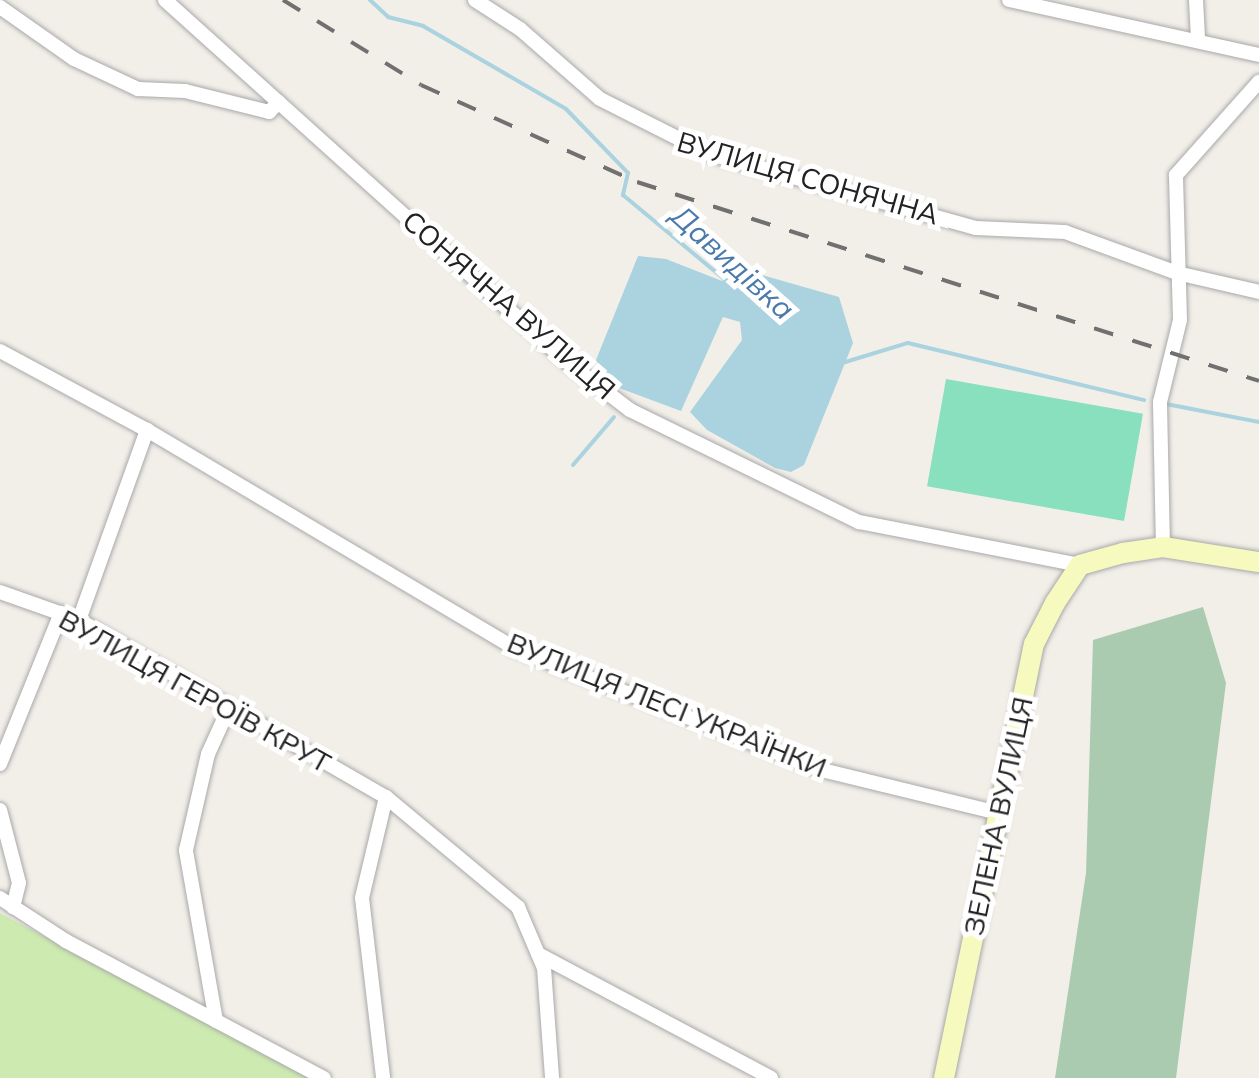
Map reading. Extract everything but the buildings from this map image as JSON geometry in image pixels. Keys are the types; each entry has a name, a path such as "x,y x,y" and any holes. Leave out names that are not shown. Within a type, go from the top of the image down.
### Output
{"street":[{"name":"СОНЯЧНА ВУЛИЦЯ","path":"165,0 567,362 630,410 859,522 1080,565"},
{"name":"ВУЛИЦЯ СОНЯЧНА","path":"474,0 520,29 600,99 707,152 976,228 1065,232 1178,273 1259,292"},
{"path":"1009,0 1259,55"},
{"path":"1196,0 1198,39"},
{"path":"0,7 74,59 138,89 184,91 270,112 278,102"},
{"path":"1164,547 1160,402 1180,320 1176,175 1259,82"},
{"name":"ВУЛИЦЯ ЛЕСІ УКРАЇНКИ","path":"0,351 147,430 514,648 818,769 999,812"},
{"path":"79,620 147,430"},
{"path":"1080,565 1164,547 1259,562"},
{"name":"ЗЕЛЕНА ВУЛИЦЯ","path":"944,1078 1034,644 1080,565"},
{"name":"ВУЛИЦЯ ГЕРОЇВ КРУТ","path":"0,592 79,620 228,710 386,797 518,908 538,954 552,1078"},
{"path":"0,764 60,614"},
{"path":"216,1021 186,850 208,754 228,710"},
{"path":"383,1078 362,898 386,797"},
{"path":"0,810 19,883 7,902 324,1078"},
{"path":"538,954 771,1078"}],"green space":[{"path":"946,379 1143,414 1124,521 927,486"},
{"path":"1203,607 1226,683 1176,1078 1055,1078 1086,873 1093,640"},
{"path":"0,913 311,1078 0,1078"}],"water":[{"path":"638,256 666,259 722,281 730,266 839,297 853,343 804,465 791,472 775,468 707,430 690,412 742,340 740,322 723,317 681,411 611,385 596,360"}],"waterway":[{"name":"Давидівка","path":"370,0 388,17 423,26 566,109 628,173 623,195 724,279"},
{"name":"Давидівка","path":"842,363 908,343 1144,400"},
{"name":"Давидівка","path":"1166,404 1259,422"},
{"path":"573,465 614,417"}],"railway":[{"path":"283,0 421,85 637,182 1259,381"}]}
